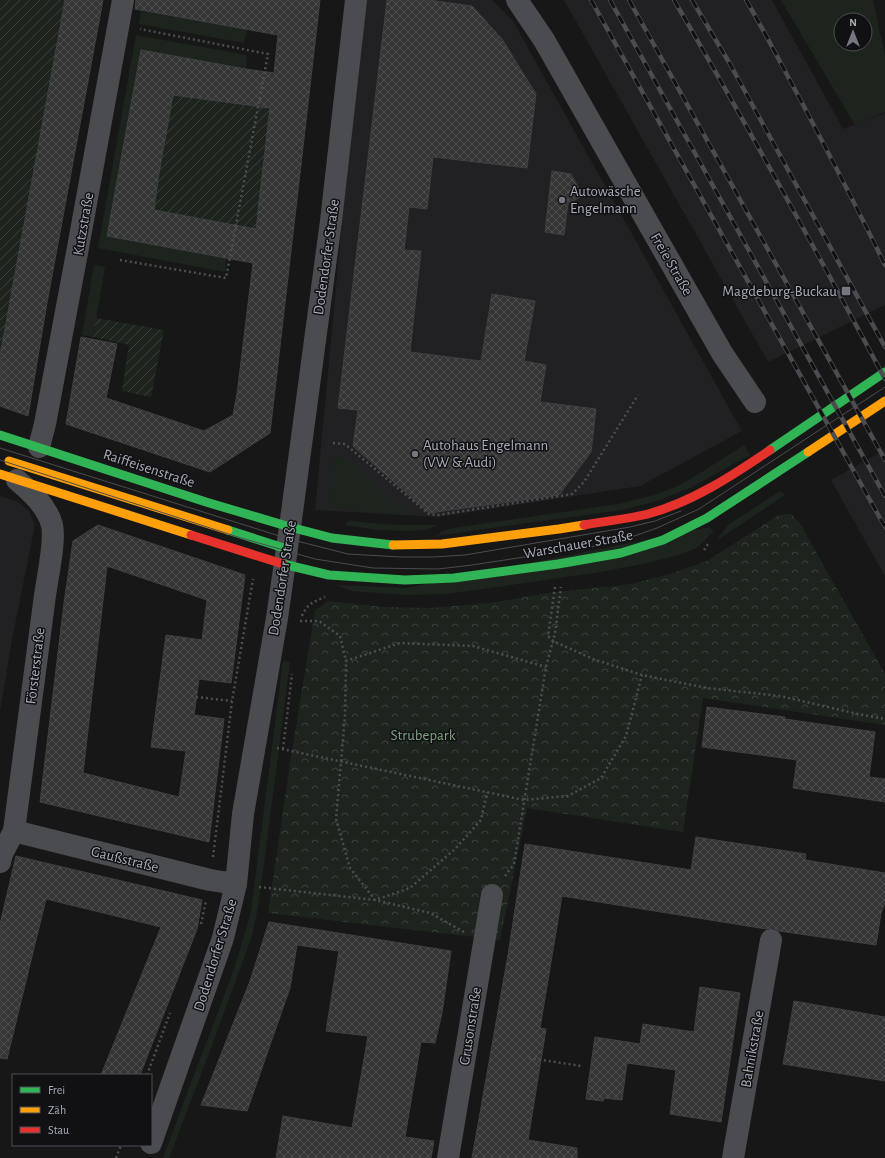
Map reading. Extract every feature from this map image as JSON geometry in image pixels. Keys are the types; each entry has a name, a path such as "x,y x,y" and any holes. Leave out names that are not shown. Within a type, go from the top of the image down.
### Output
{"main road":[{"name":"Warschauer Straße","path":"290,527 332,538 392,545 442,544 559,529 647,514 680,502 707,489 747,466 885,372"},
{"name":"Warschauer Straße","path":"286,557 329,575 405,580 430,580 558,564 621,553 663,540 707,518 885,401"},
{"name":"Raiffeisenstraße","path":"0,435 206,502 290,527"},
{"path":"0,460 10,461 242,535 286,557"},
{"path":"9,477 78,500 286,557"}],"street":[{"name":"Kutzstraße","path":"38,447 44,431 50,400 123,0"},
{"name":"Dodendorfer Straße","path":"152,1141 223,938 236,884 243,814 286,557 331,221 356,0"},
{"name":"Freie Straße","path":"517,0 544,40 722,353 755,402"},
{"name":"Försterstraße","path":"0,862 2,854 14,831 53,533 52,525 42,505 32,493 9,477"},
{"name":"Gaußstraße","path":"14,831 210,880 236,884"},
{"name":"Grusonstraße","path":"448,1158 492,895"},
{"name":"Bahnikstraße","path":"733,1158 771,940"},
{"name":"Dodendorfer Straße","path":"146,1158 150,1146"}],"path":[{"path":"118,26 268,54 226,278 120,260"},
{"path":"333,443 345,444 429,514 438,515 572,494 584,482 638,395"},
{"path":"437,522 438,515"},
{"path":"492,895 514,864 546,667 558,617 561,584"},
{"path":"555,585 548,636 552,641 593,660 642,676 707,688 780,696 885,719"},
{"name":"Dodendorfer Straße","path":"212,862 232,701 252,586"},
{"name":"Dodendorfer Straße","path":"297,627 304,610 314,602"},
{"path":"300,621 319,621 340,636 346,661 345,716 336,819 350,868 375,900"},
{"path":"346,661 400,644 474,646 546,667"},
{"path":"282,749 293,670"},
{"path":"255,743 524,800 568,796 601,778 626,736 642,676"},
{"path":"196,697 232,701"},
{"path":"375,900 410,888 455,849 480,820 487,792"},
{"path":"236,884 375,900 430,913 484,943"},
{"name":"Dodendorfer Straße","path":"201,925 206,897"},
{"name":"Dodendorfer Straße","path":"147,1074 171,1011"},
{"path":"529,1058 581,1066"},
{"path":"116,1158 121,1146"}],"shaded area":[{"path":"363,0 492,0 513,21 742,431 640,486 438,517 315,510"},
{"path":"564,0 772,0 843,129 885,113 885,305 768,362"},
{"path":"885,450 885,576 831,480"},
{"path":"0,496 18,502 29,511 35,525 12,640 0,711"}],"green space":[{"path":"0,0 65,0 0,356"},
{"path":"781,0 873,0 885,56 885,112 855,125"},
{"path":"141,11 247,29 244,43 139,24"},
{"path":"136,35 247,55 246,69 180,57 107,236 226,258 225,272 98,248"},
{"path":"174,88 181,96 271,108 252,262 226,258 233,224 154,210"},
{"path":"94,265 105,267 93,337 82,335"},
{"path":"96,318 164,330 151,397 122,391 129,345 93,337"},
{"path":"744,445 750,455 690,488 657,501 622,510 435,536 443,531 453,528 618,504 654,495 675,487 694,477"},
{"path":"335,457 346,458 409,515 378,513 329,506"},
{"path":"780,491 785,495 716,541 728,525"},
{"name":"Strubepark","path":"791,514 799,522 885,674 885,725 703,698 683,832 527,808 500,940 268,913 291,757 315,611 328,601 383,607 430,608 491,603 548,593 631,584 670,574 707,561 779,515"},
{"path":"348,521 397,525 439,525 425,530 378,530 345,525"},
{"path":"709,527 714,531 697,548 682,554 648,563 600,572 447,594 404,595 352,591 336,585 406,588"},
{"path":"283,661 290,662 264,864 252,936 169,1158 163,1158 227,988 251,911"}],"building":[{"path":"65,0 103,0 47,303 28,416 0,406 0,356"},
{"path":"136,0 320,0 270,433 210,472 66,424 81,337 117,344 106,398 204,431 233,415 237,394 253,263 107,236 141,50 274,73 278,35 135,9","holes":["173,95 270,108 256,229 154,210"]},
{"path":"387,0 429,0 472,6 502,39 536,94 527,168 433,157 427,209 409,207 404,250 421,251 410,352 481,361 492,294 535,301 524,361 546,365 540,402 596,409 591,452 559,495 429,513 353,446 358,410 338,408"},
{"name":"Autowäsche Engelmann","path":"552,171 571,174 583,196 568,203 564,235 545,232"},
{"path":"98,525 245,575 231,683 199,679 194,715 224,719 209,842 40,802 73,541","holes":["107,566 207,600 202,640 166,635 151,747 186,751 179,797 83,773"]},
{"path":"707,707 785,717 785,719 875,732 869,777 885,779 885,802 793,788 797,760 702,747"},
{"path":"696,837 806,854 805,860 885,873 885,903 881,913 876,945 562,896 540,1028 546,1029 528,1140 577,1148 577,1158 472,1158 508,955 525,844 691,870"},
{"path":"16,856 202,900 197,929 140,1074 101,1074 161,927 46,899 7,1059 0,1058 0,924"},
{"path":"269,922 451,951 442,1013 435,1043 421,1042 405,1137 434,1141 431,1158 276,1158 283,1116 352,1128 368,1036 326,1031 339,951 297,945 290,988 247,1111 201,1105 250,981"},
{"path":"700,987 740,993 721,1122 670,1114 676,1070 627,1063 622,1100 604,1098 603,1101 586,1099 595,1037 640,1044 643,1024 694,1032"},
{"path":"794,1001 885,1017 885,1081 783,1064"}],"tram line":[{"path":"0,460 241,538 315,559 373,568 438,569 590,547 626,539 657,528 699,509 885,387"},
{"path":"0,448 289,539 348,554 401,557 465,555 630,527 655,521 681,511"}],"railway":[{"path":"591,0 885,527"},
{"path":"610,0 885,496"},
{"path":"629,0 885,460"},
{"path":"674,0 834,284 885,379"},
{"path":"692,0 730,64 885,347"},
{"path":"746,0 822,140 885,265"}],"traffic: fast":[{"path":"770,450 885,372"},
{"path":"0,435 206,502 290,527 332,538 393,545"},
{"path":"283,564 329,575 405,580 454,578 558,564 621,553 663,540 707,518 808,452"},
{"path":"228,530 287,549"}],"traffic: slow":[{"path":"808,452 885,401"},
{"path":"9,461 228,530"},
{"path":"0,474 191,535"},
{"path":"393,545 442,544 584,525"}],"traffic: jam":[{"path":"584,525 648,514 680,503 726,479 770,450"},
{"path":"191,535 283,564"}],"place":[{"name":"Autowäsche Engelmann","path":"562,200"},
{"name":"Magdeburg-Buckau","path":"846,291"},
{"name":"Autohaus Engelmann (VW & Audi)","path":"415,454"}]}
